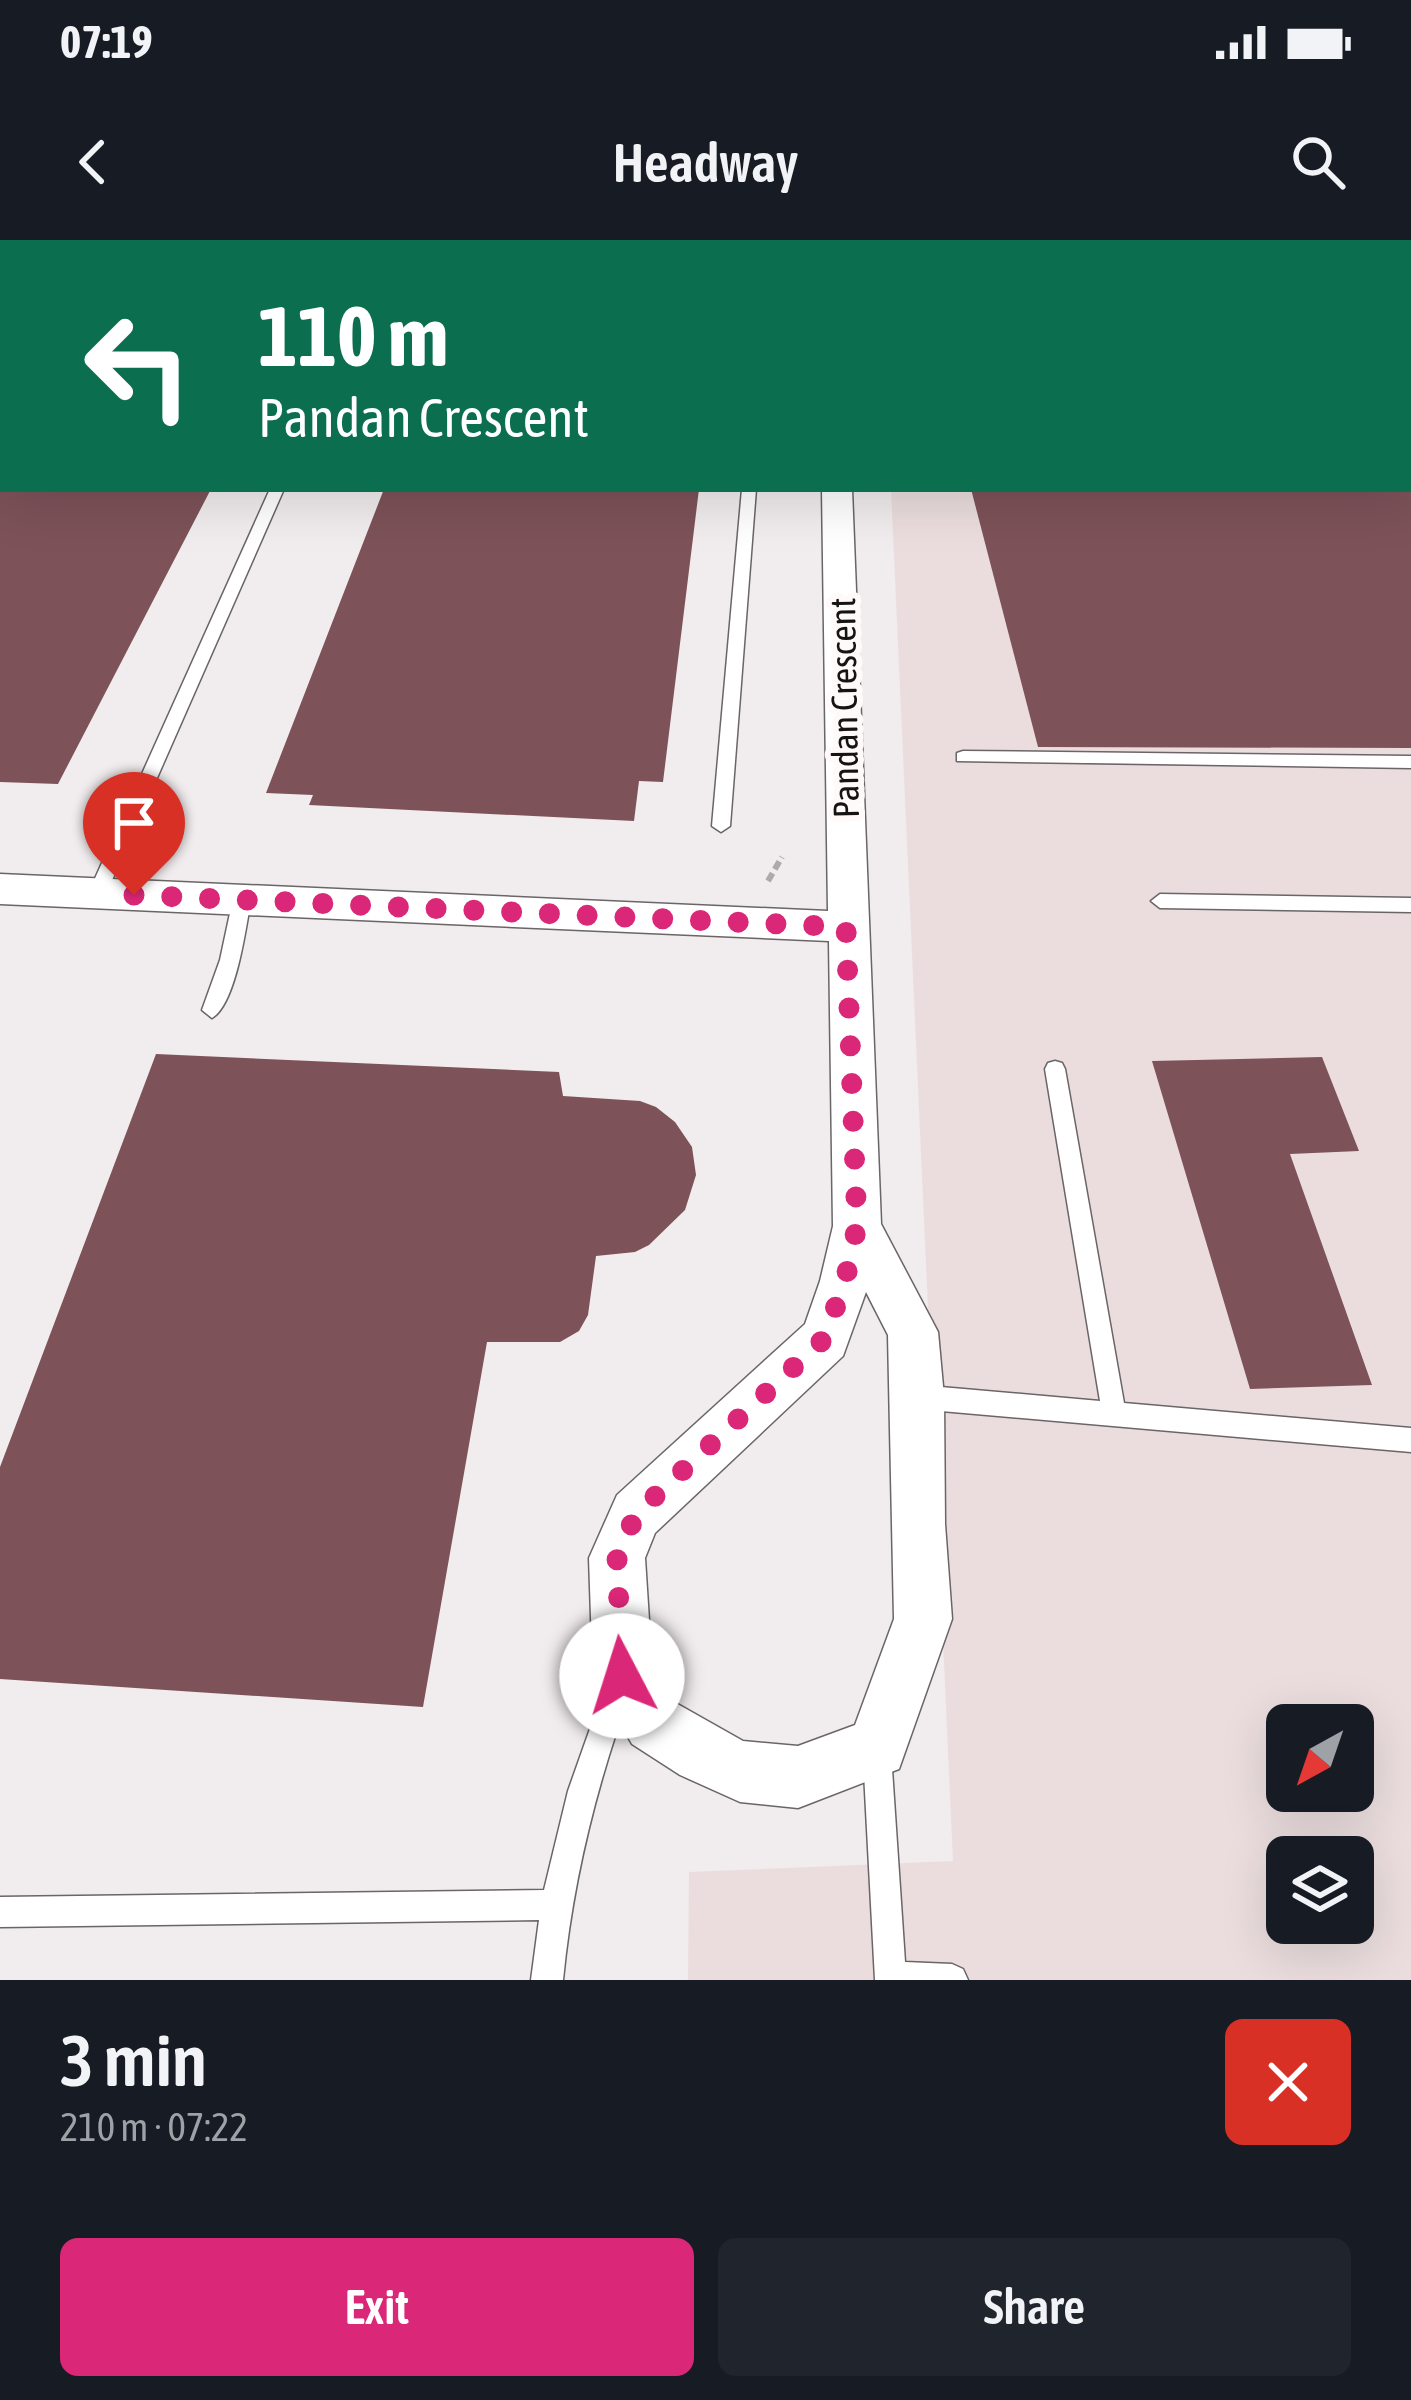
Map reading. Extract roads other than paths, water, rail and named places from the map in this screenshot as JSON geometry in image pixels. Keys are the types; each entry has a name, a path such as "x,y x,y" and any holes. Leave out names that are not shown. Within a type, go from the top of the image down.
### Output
{"street":[{"name":"Pandan Crescent","path":"622,1676 617,1558 636,1514 824,1339 845,1281 857,1226 837,492"},
{"path":"0,889 846,927"},
{"name":"Pandan Crescent","path":"857,1226 914,1332 918,1397 917,1524 923,1619 877,1747"},
{"path":"622,1676 653,1723 701,1754 740,1771 798,1778 877,1747"}],"lane":[{"path":"98,894 277,492"},
{"path":"721,826 749,492"},
{"path":"963,757 1411,762"},
{"path":"212,1010 230,959 242,899"},
{"path":"1160,901 1411,905"},
{"path":"1055,1069 1114,1414"},
{"path":"918,1397 1411,1440"},
{"path":"547,1980 554,1905 588,1763 622,1676"},
{"path":"877,1747 891,1979 952,1980"},
{"path":"0,1912 554,1905"}]}
